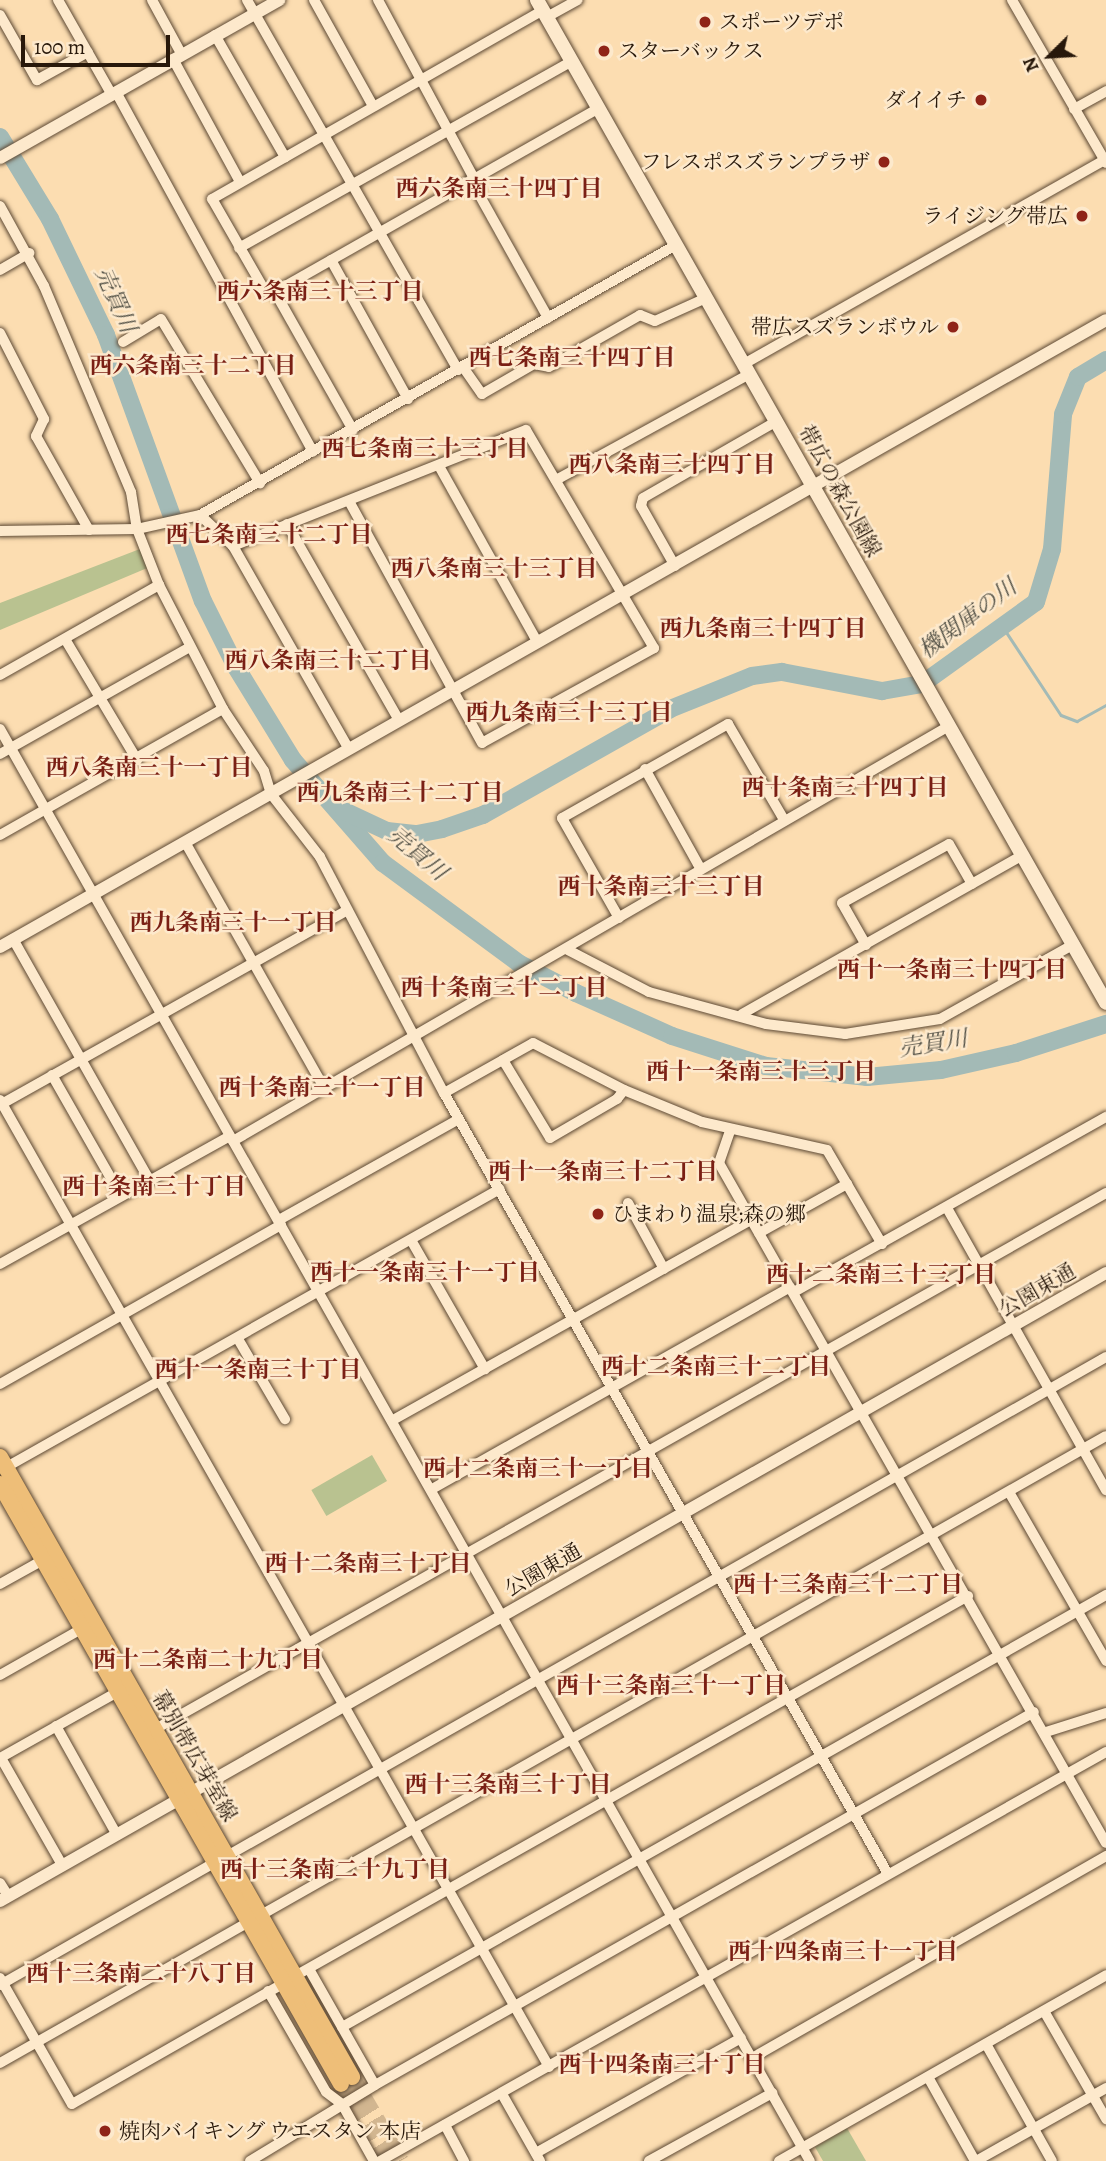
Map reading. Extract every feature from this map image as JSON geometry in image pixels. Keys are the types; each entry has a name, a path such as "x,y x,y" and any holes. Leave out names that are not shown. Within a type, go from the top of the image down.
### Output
{"main road":[{"name":"帯広の森公園線","path":"542,9 1103,998"},
{"name":"幕別帯広芽室線","path":"3,1477 43,1560 88,1625"},
{"name":"幕別帯広芽室線","path":"3,1477 347,2080"}],"street":[{"path":"58,0 114,93 313,452"},
{"path":"152,0 177,57 240,182"},
{"path":"247,0 379,232 461,369 482,394 534,364 549,367 640,315 655,321 706,298"},
{"path":"0,158 279,0"},
{"path":"314,0 373,106"},
{"path":"378,0 548,318"},
{"path":"578,0 542,9 212,199 265,291 275,292 599,108"},
{"path":"556,480 1105,162 1012,0"},
{"path":"0,15 37,80 88,52"},
{"path":"215,35 285,157"},
{"path":"239,248 572,61"},
{"path":"1074,109 1106,91"},
{"path":"0,206 29,253 131,492 159,585 223,709 320,857 444,1093 888,1874"},
{"path":"0,531 141,528 198,516 676,245"},
{"path":"0,270 29,253"},
{"path":"331,260 408,398"},
{"path":"275,292 353,430"},
{"path":"123,342 161,319 260,483"},
{"path":"0,947 1106,320"},
{"path":"0,333 44,419 36,436 89,530"},
{"path":"675,566 641,506 643,498 777,421"},
{"path":"233,546 526,430 654,648 482,743 349,501"},
{"path":"439,466 537,642"},
{"path":"198,516 233,546 343,752"},
{"path":"287,524 400,720"},
{"path":"0,675 159,585"},
{"path":"65,639 137,760"},
{"path":"0,754 190,647"},
{"path":"0,835 223,709"},
{"path":"619,918 562,818 728,724 784,820"},
{"path":"0,1264 414,1038 565,951 700,868 949,726"},
{"path":"0,729 468,1552 810,2161"},
{"path":"645,769 700,868"},
{"path":"185,842 324,1088"},
{"path":"866,945 842,903 949,844 972,884"},
{"path":"742,1014 1023,855"},
{"path":"347,910 1,1103 305,1643 549,2067"},
{"path":"13,939 150,1181"},
{"path":"565,951 649,992 742,1014 766,1024 845,1034 940,1019 1074,944"},
{"path":"444,1093 533,1044 624,1090 730,1130 827,1150 882,1244"},
{"path":"503,1060 550,1138 617,1099 624,1090"},
{"path":"52,1075 121,1196"},
{"path":"432,1489 610,1388 792,1289 882,1244 1106,1117"},
{"path":"0,1384 459,1119"},
{"path":"730,1130 719,1163 1046,1732 1106,1843"},
{"path":"759,1233 847,1184"},
{"path":"3,1477 159,1382 500,1189"},
{"path":"149,1733 1106,1193"},
{"path":"628,1203 664,1269"},
{"path":"947,1208 1106,1490"},
{"path":"393,1420 751,1220"},
{"path":"411,1240 485,1369"},
{"name":"公園東通","path":"4,1899 1106,1273"},
{"path":"238,1339 285,1419"},
{"path":"968,1596 72,2104 1,1982 1106,1357"},
{"path":"0,2063 1106,1436"},
{"path":"1009,1492 1106,1661"},
{"path":"0,1584 43,1560"},
{"path":"342,2027 1106,1595"},
{"path":"0,1675 88,1625"},
{"path":"62,1865 0,1758 124,1688"},
{"path":"250,2161 375,2085 1034,1712"},
{"path":"1046,1732 1106,1713"},
{"path":"56,1726 117,1835"},
{"path":"380,2161 1106,1752"},
{"path":"752,2058 1106,1856"},
{"path":"0,1882 4,1899"},
{"path":"779,2161 1105,1979"},
{"path":"288,1980 342,2027 375,2085"},
{"path":"288,1980 326,2092 342,2104 374,2161"},
{"path":"1044,2011 1106,2119"},
{"path":"502,2094 538,2157 741,2038"},
{"path":"986,2044 1052,2161"},
{"path":"928,2077 976,2161 1106,2088"},
{"path":"649,2161 772,2093"},
{"path":"444,2125 464,2161"}],"green space":[{"path":"145,547 152,566 0,630 0,603"},
{"path":"372,1455 387,1481 326,1516 311,1490"},
{"path":"847,2128 866,2161 823,2161 815,2147"}],"waterway":[{"name":"売買川","path":"0,137 50,219 106,335 203,601 236,667 293,760 383,863 520,964 576,993 672,1036 766,1066 867,1077 941,1070 1016,1053 1106,1024"},
{"name":"機関庫の川","path":"344,811 387,831 417,834 442,829 483,815 670,709 752,676 782,672 882,691 922,684 1036,602 1052,549 1063,414 1078,377 1106,360"},
{"path":"1003,627 1061,715 1077,721 1106,705"}],"tunnel":[{"path":"352,2077 401,2161"},
{"path":"341,2084 386,2161"}],"place":[{"name":"スポーツデポ","path":"705,22"},
{"name":"スターバックス","path":"604,51"},
{"name":"ダイイチ","path":"981,100"},
{"name":"フレスポスズランプラザ","path":"884,162"},
{"name":"ライジング帯広","path":"1082,216"},
{"name":"帯広スズランボウル","path":"953,327"},
{"name":"ひまわり温泉;森の郷","path":"598,1214"},
{"name":"焼肉バイキング ウエスタン 本店","path":"105,2131"}],"district":[{"name":"西六条南三十四丁目","path":"499,189"},
{"name":"西六条南三十三丁目","path":"320,292"},
{"name":"西七条南三十四丁目","path":"572,358"},
{"name":"西六条南三十二丁目","path":"193,366"},
{"name":"西七条南三十三丁目","path":"425,449"},
{"name":"西八条南三十四丁目","path":"672,465"},
{"name":"西七条南三十二丁目","path":"269,535"},
{"name":"西八条南三十三丁目","path":"494,569"},
{"name":"西九条南三十四丁目","path":"763,629"},
{"name":"西八条南三十二丁目","path":"328,661"},
{"name":"西九条南三十三丁目","path":"569,713"},
{"name":"西八条南三十一丁目","path":"149,768"},
{"name":"西十条南三十四丁目","path":"845,788"},
{"name":"西九条南三十二丁目","path":"400,793"},
{"name":"西十条南三十三丁目","path":"661,887"},
{"name":"西九条南三十一丁目","path":"233,923"},
{"name":"西十一条南三十四丁目","path":"952,970"},
{"name":"西十条南三十二丁目","path":"504,988"},
{"name":"西十一条南三十三丁目","path":"761,1072"},
{"name":"西十条南三十一丁目","path":"322,1088"},
{"name":"西十一条南三十二丁目","path":"603,1172"},
{"name":"西十条南三十丁目","path":"154,1187"},
{"name":"西十一条南三十一丁目","path":"425,1273"},
{"name":"西十二条南三十三丁目","path":"881,1275"},
{"name":"西十二条南三十二丁目","path":"716,1367"},
{"name":"西十一条南三十丁目","path":"258,1370"},
{"name":"西十二条南三十一丁目","path":"538,1469"},
{"name":"西十二条南三十丁目","path":"368,1564"},
{"name":"西十三条南三十二丁目","path":"848,1585"},
{"name":"西十二条南二十九丁目","path":"208,1660"},
{"name":"西十三条南三十一丁目","path":"671,1686"},
{"name":"西十三条南三十丁目","path":"508,1785"},
{"name":"西十三条南二十九丁目","path":"335,1870"},
{"name":"西十四条南三十一丁目","path":"843,1952"},
{"name":"西十三条南二十八丁目","path":"141,1974"},
{"name":"西十四条南三十丁目","path":"662,2065"}]}
